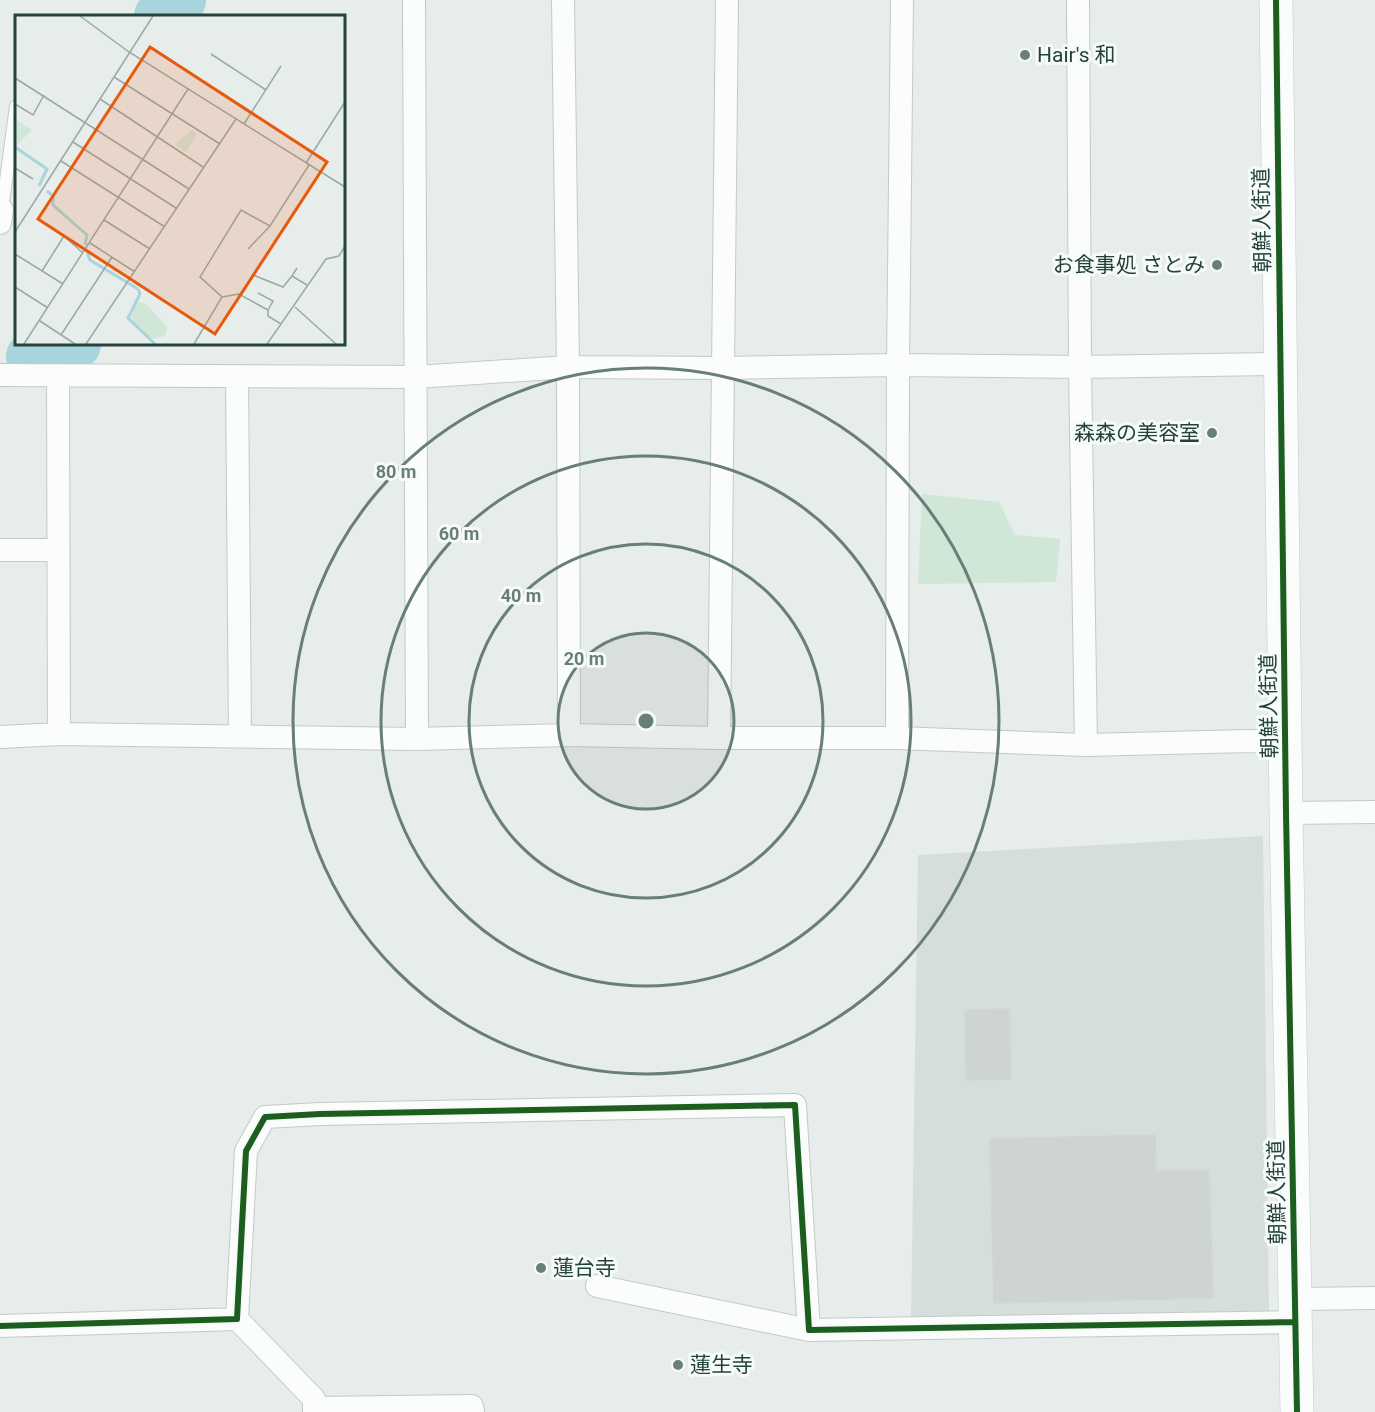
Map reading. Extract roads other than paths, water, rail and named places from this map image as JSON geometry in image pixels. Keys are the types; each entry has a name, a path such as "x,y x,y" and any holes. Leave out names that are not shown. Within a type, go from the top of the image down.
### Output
{"street":[{"path":"414,0 417,739"},
{"path":"563,0 568,367 569,735"},
{"path":"719,738 727,0"},
{"path":"897,738 902,0"},
{"path":"1078,0 1080,367 1086,745"},
{"name":"朝鮮人街道","path":"1276,0 1286,813 1297,1412"},
{"path":"0,375 416,376 568,367 723,368 898,365 1080,367 1280,364"},
{"path":"57,376 59,734"},
{"path":"237,376 240,736"},
{"path":"0,550 58,550"},
{"path":"0,737 59,734 417,739 569,735 897,738 1086,745 1248,741 1286,743"},
{"path":"1286,813 1375,812"},
{"path":"473,1412 472,1406 314,1410 314,1399 237,1319 246,1151 265,1117 795,1105 809,1330"},
{"path":"597,1286 809,1330 1295,1310 1375,1298"},
{"path":"0,1326 237,1319"}],"lane":[{"path":"1,214 15,113"}],"waterway":[{"path":"161,15 180,0"},
{"path":"32,357 43,345"}],"place":[{"name":"Hair's 和","path":"1025,55"},
{"name":"お食事処 さとみ","path":"1217,265"},
{"name":"森森の美容室","path":"1212,433"},
{"name":"蓮台寺","path":"541,1268"},
{"name":"蓮生寺","path":"678,1365"}]}
